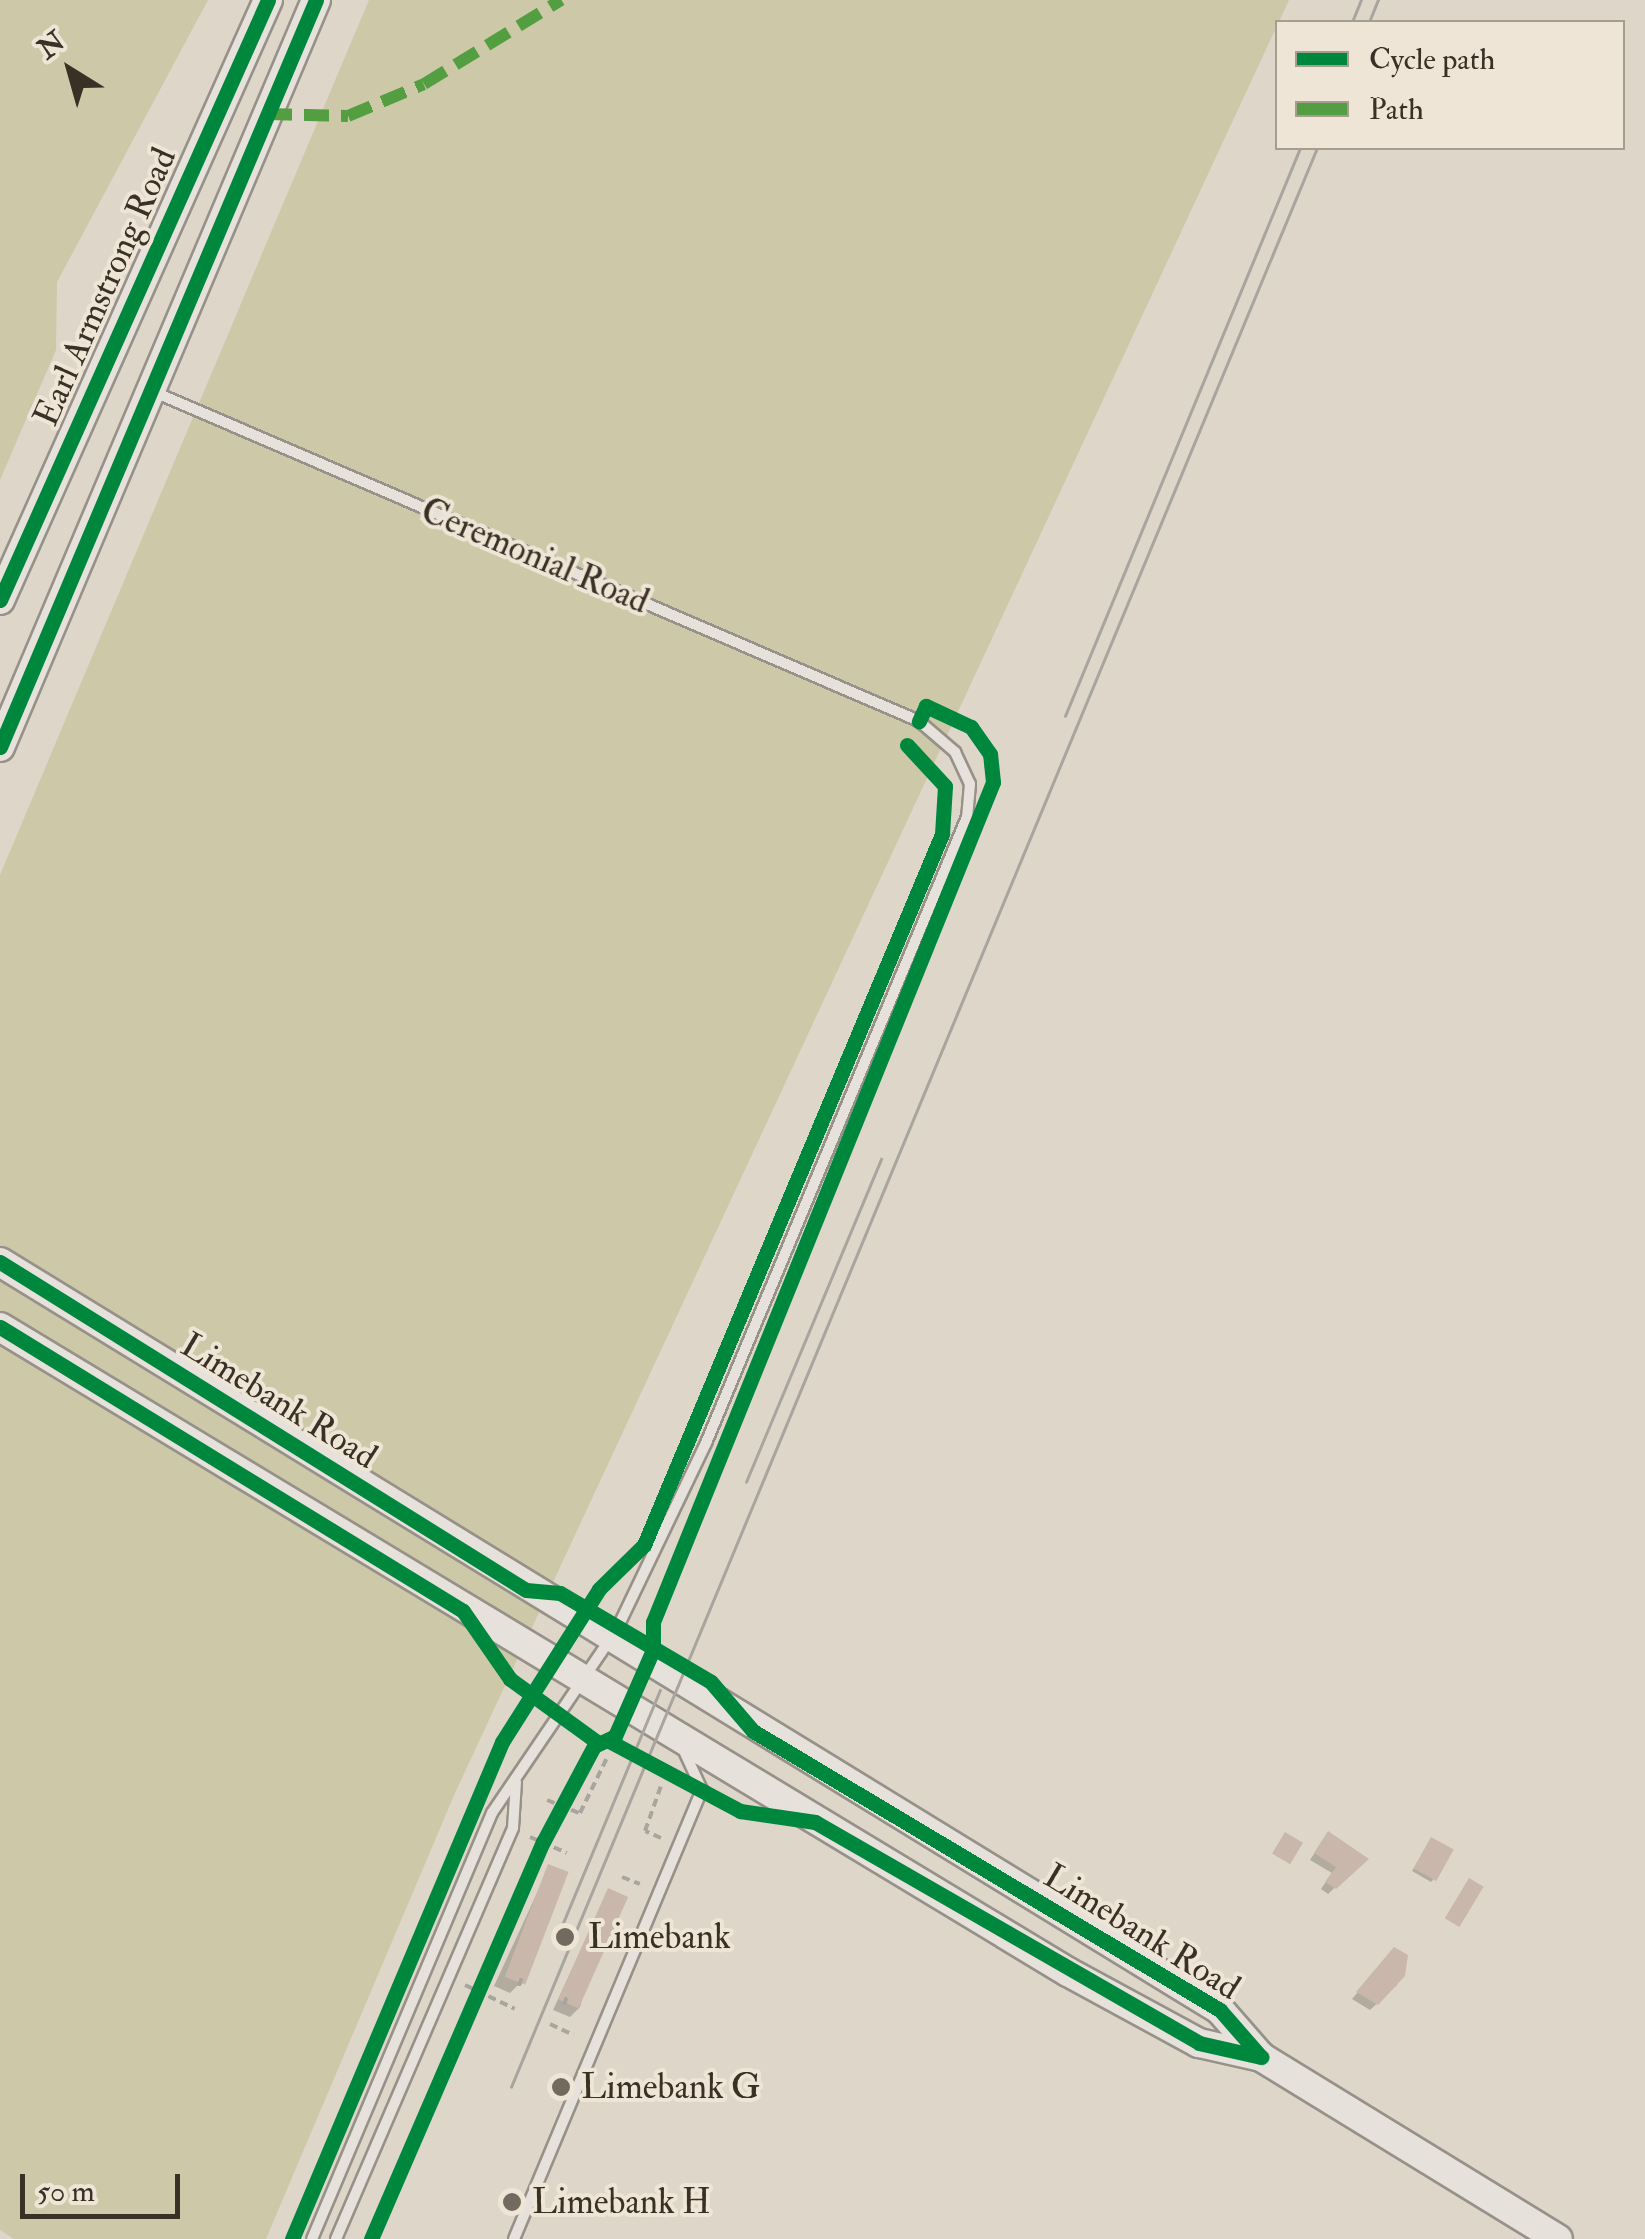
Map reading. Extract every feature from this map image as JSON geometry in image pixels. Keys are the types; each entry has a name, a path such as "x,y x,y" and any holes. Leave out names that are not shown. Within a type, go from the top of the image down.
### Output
{"main road":[{"name":"Earl Armstrong Road","path":"0,600 268,0"},
{"path":"0,747 316,0"},
{"name":"Limebank Road","path":"0,1262 608,1642 1220,2010 1261,2056 1558,2239"},
{"name":"Limebank Road","path":"0,1326 581,1684 1117,1999 1199,2043 1261,2056"}],"lane":[{"name":"Ceremonial Road","path":"151,391 919,721 964,766 967,817 706,1443 608,1642"},
{"path":"312,2239 492,1813 608,1642"},
{"path":"514,2239 702,1788 669,1734"},
{"path":"336,2239 513,1828 516,1782"}],"path":[{"path":"535,1861 536,1840 555,1802 594,1746 608,1740 627,1711"},
{"path":"608,1740 624,1748"},
{"path":"555,1802 580,1813 607,1758"},
{"path":"657,1764 702,1788"},
{"path":"660,1838 645,1831 662,1783"},
{"path":"536,1840 567,1853"},
{"path":"622,1877 640,1884"},
{"path":"474,2010 490,1972"},
{"path":"518,1986 523,1974"},
{"path":"465,1985 515,2009"},
{"path":"564,2004 568,1994"},
{"path":"550,2024 574,2036"}],"shaded area":[{"path":"0,0 208,0 57,282 56,350 0,480"},
{"path":"369,0 1289,0 1280,20 1275,20 1275,30 455,1793 266,2239 14,2239 0,2230 0,875"}],"building":[{"path":"1328,1831 1369,1859 1336,1889 1325,1882 1336,1867 1314,1853"},
{"path":"1285,1832 1303,1843 1290,1864 1272,1853"},
{"path":"1431,1837 1454,1850 1436,1881 1414,1868"},
{"path":"548,1864 569,1872 525,1985 505,1977"},
{"path":"1469,1878 1484,1887 1459,1927 1445,1918"},
{"path":"608,1888 628,1897 578,2008 558,1999"},
{"path":"1394,1947 1408,1955 1405,1976 1378,2005 1356,1992"}],"tram line":[{"path":"1353,20 1361,0"},
{"path":"1370,20 1378,0"},
{"path":"1065,716 1299,150"},
{"path":"511,2087 1316,150"},
{"path":"746,1482 881,1159"},
{"path":"558,1935 660,1690"}],"marked path":[{"path":"267,114 348,116 424,84 561,0"}],"cycle path":[{"path":"0,600 268,0"},
{"path":"0,747 316,0"},
{"path":"371,2239 543,1842 594,1746 615,1736 653,1650 653,1622 993,782 990,754 971,727 926,706 919,721"},
{"path":"292,2239 502,1742 599,1589 644,1545 942,834 945,786 907,745"},
{"path":"0,1262 526,1590 560,1593 711,1682 753,1731 1220,2010 1261,2057"},
{"path":"0,1327 463,1611 510,1679 597,1742"},
{"path":"609,1741 740,1811 815,1822 1199,2043 1261,2057"}],"place":[{"name":"Limebank","path":"565,1937"},
{"name":"Limebank G","path":"561,2087"},
{"name":"Limebank H","path":"512,2202"}]}
